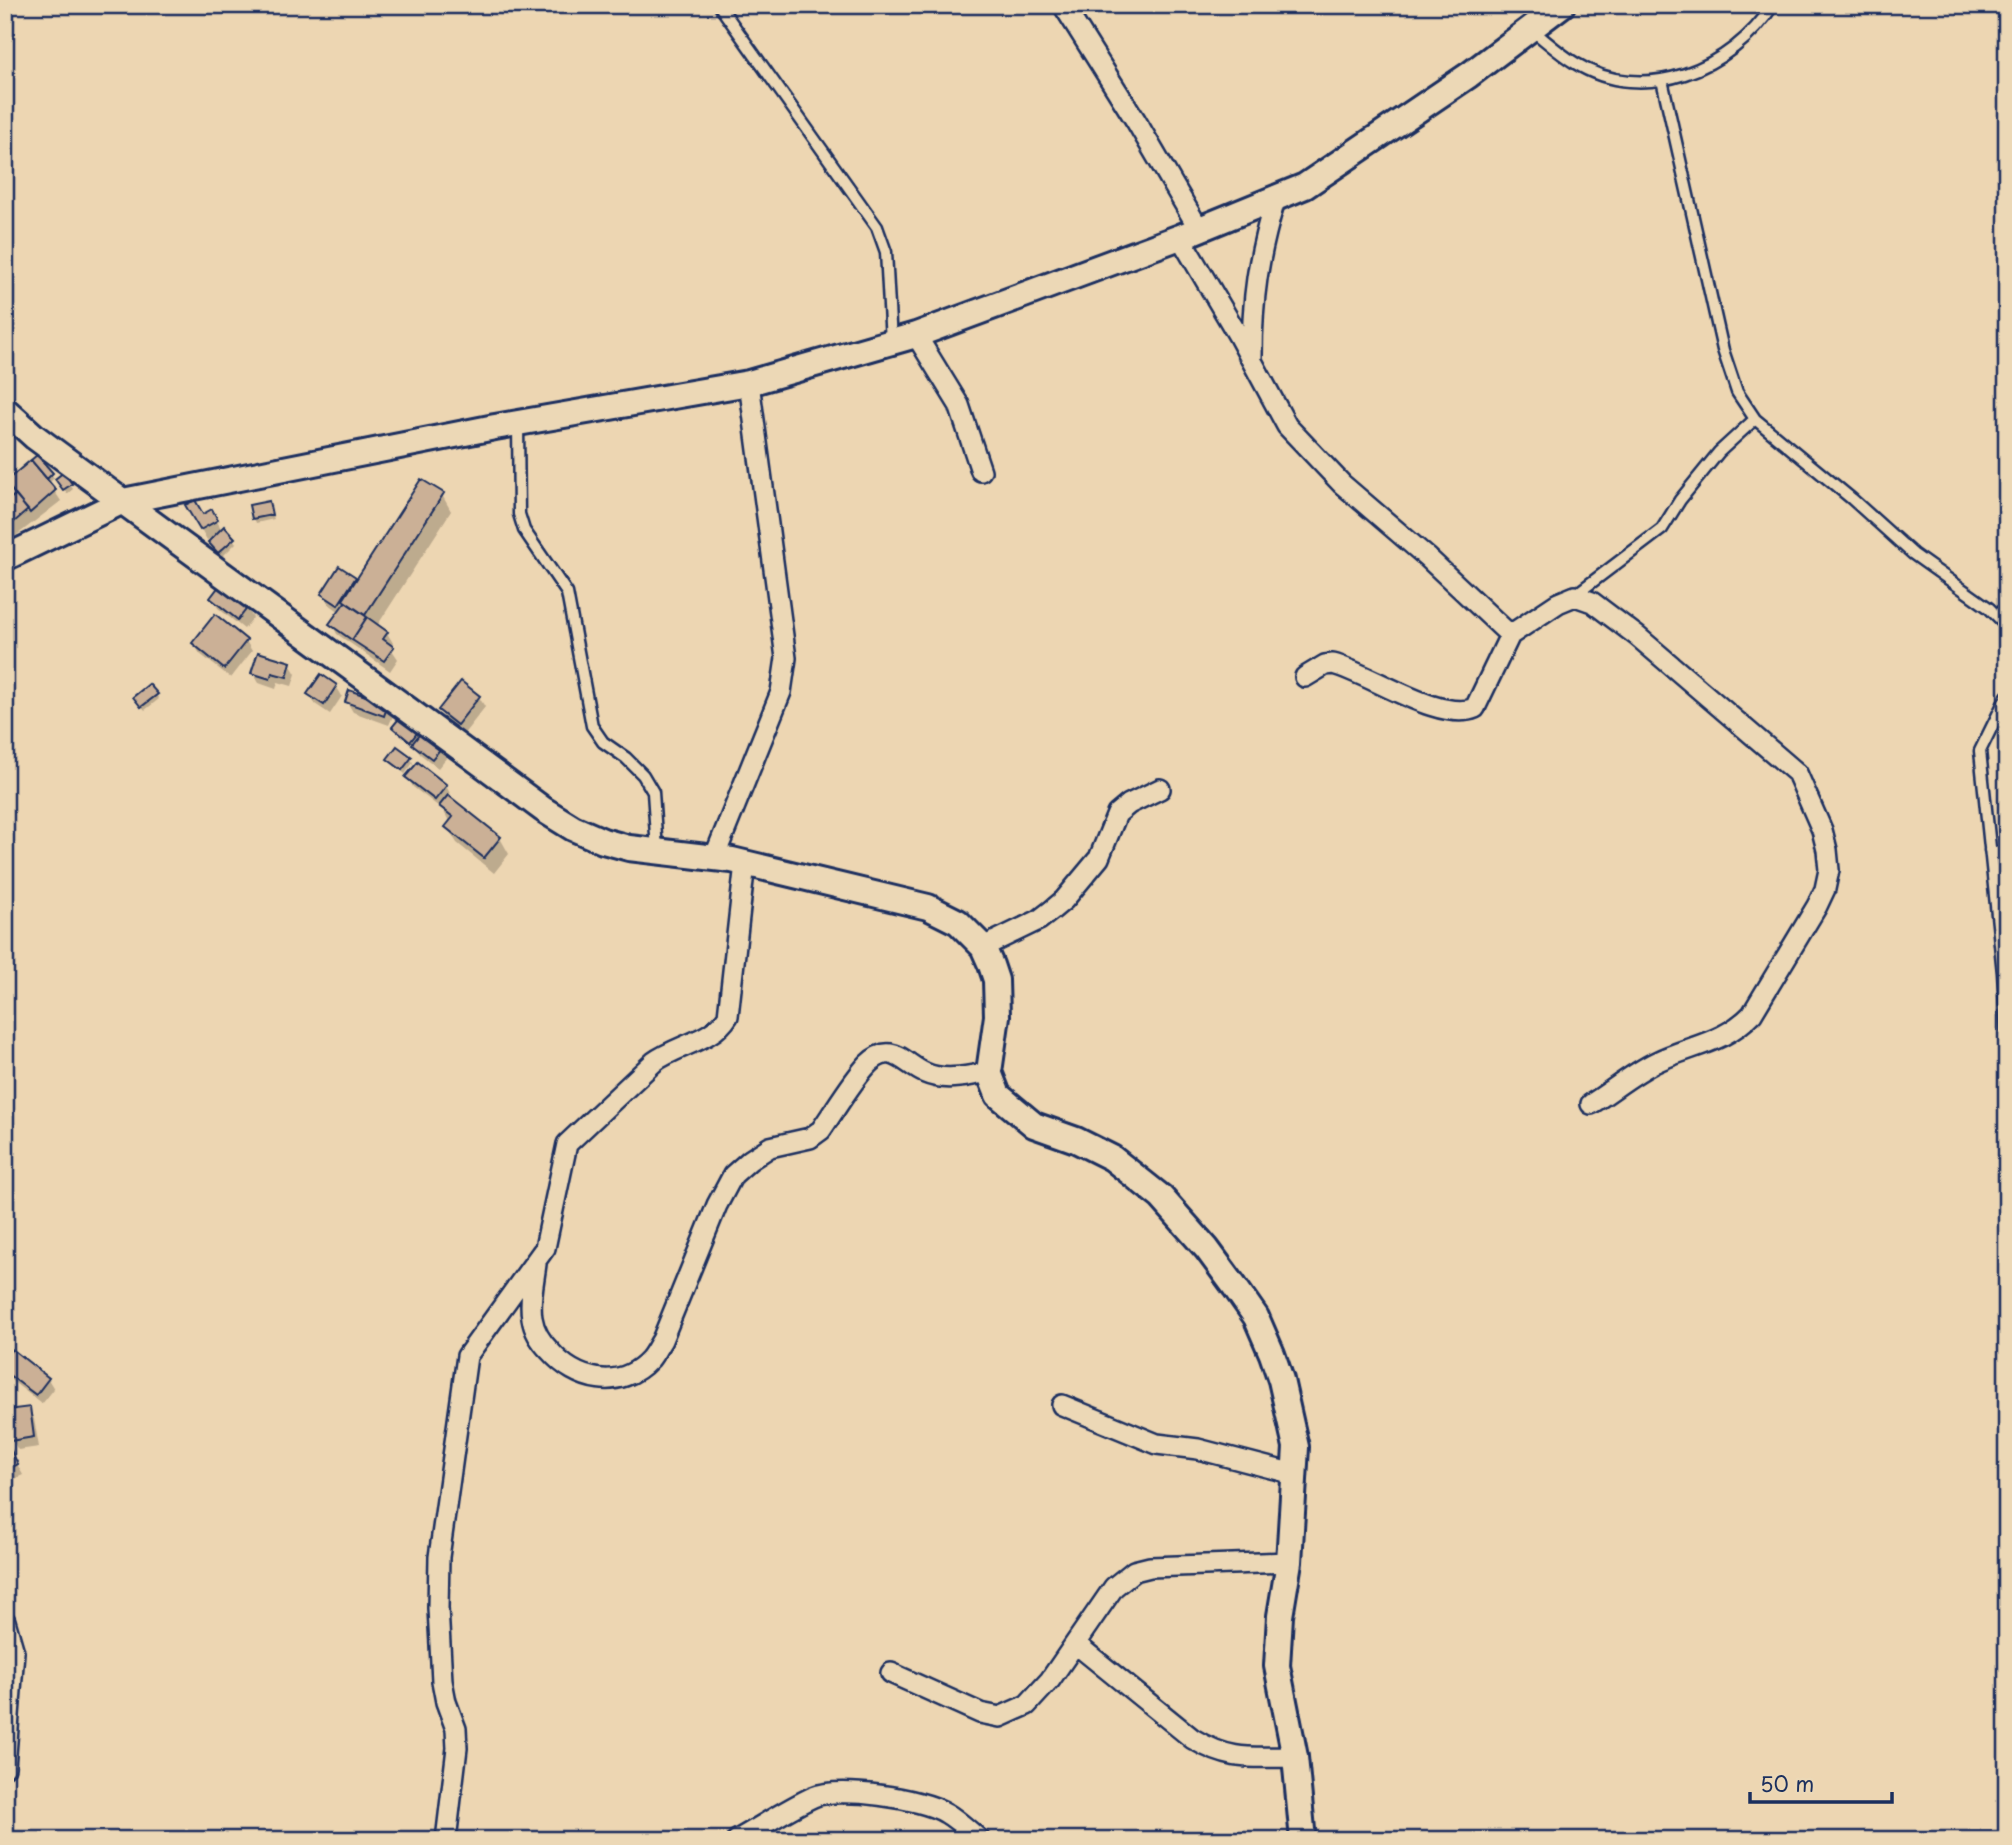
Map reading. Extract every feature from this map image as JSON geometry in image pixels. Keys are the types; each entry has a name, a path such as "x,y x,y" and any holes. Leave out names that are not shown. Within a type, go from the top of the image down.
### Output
{"street":[{"path":"1063,5 1136,121 1252,362 1287,426 1342,484 1427,557 1510,635"},
{"path":"5,558 123,501 518,423 749,383 916,335 1190,233 1305,186 1469,75 1562,5"},
{"path":"1252,362 1252,304 1258,260 1275,200"},
{"path":"916,335 959,405 981,471"},
{"path":"714,858 781,692 786,671 749,383"},
{"path":"5,410 35,437 268,609 335,654 544,810 573,828 603,841 629,848 745,863 928,906 958,922 983,947 996,980 997,1017 989,1072 998,1095 1034,1125 1076,1140 1112,1158 1161,1197 1206,1249 1255,1317 1272,1354 1281,1380 1296,1447 1289,1562 1280,1616 1277,1666 1295,1757 1303,1840"},
{"path":"1305,677 1325,665 1333,664 1444,710 1465,712 1475,708 1510,635 1558,603 1574,596 1592,602 1637,636 1797,774 1822,830 1829,870 1825,889 1817,906 1752,1014 1738,1028 1711,1043 1655,1063 1591,1104"},
{"path":"983,947 1039,920 1064,900 1099,858 1117,814 1129,804 1160,789"},
{"path":"446,1840 457,1748 456,1729 442,1681 438,1608 439,1557 467,1356 545,1248 567,1144 654,1062 668,1052 710,1034 722,1026 728,1016 745,863"},
{"path":"536,1263 532,1318 539,1339 556,1359 592,1380 611,1379 630,1373 649,1360 662,1340 718,1205 733,1175 750,1160 770,1147 810,1138 821,1130 869,1063 883,1054 893,1053 925,1073 953,1078 989,1072"},
{"path":"1062,1405 1157,1444 1198,1449 1294,1474"},
{"path":"891,1673 980,1713 1000,1717 1027,1705 1050,1680 1114,1587 1134,1571 1150,1567 1289,1562"},
{"path":"5,1621 14,1652 5,1767"},
{"path":"1076,1644 1193,1739 1215,1752 1234,1757 1295,1757"},
{"path":"737,1840 815,1796 847,1794 886,1796 944,1811 980,1840"}],"lane":[{"path":"719,5 877,227 886,252 891,342"},
{"path":"1531,29 1576,64 1616,79 1641,83 1662,80 1712,64 1732,51 1751,33 1773,5"},
{"path":"1662,80 1723,350 1737,392 1755,419 1852,499 1913,554 1989,608 2007,626"},
{"path":"1574,596 1662,529 1680,500 1719,452 1755,419"},
{"path":"518,423 518,502 524,530 568,593 592,726 603,742 626,758 643,775 653,792 657,850"},
{"path":"2007,696 1980,751 2003,973 2007,1039"},
{"path":"1990,850 2007,857"}],"building":[{"path":"37,455 53,473 47,479 31,460"},
{"path":"31,460 56,490 30,513 5,482"},
{"path":"64,472 72,484 63,490 55,479"},
{"path":"421,479 444,493 365,615 343,600"},
{"path":"15,495 28,510 6,529 5,503"},
{"path":"195,500 203,514 212,509 218,520 200,530 185,505"},
{"path":"269,501 272,515 252,519 249,505"},
{"path":"224,526 235,538 218,553 208,542"},
{"path":"339,566 356,577 338,605 321,594"},
{"path":"220,585 248,607 238,620 210,598"},
{"path":"345,602 367,617 352,640 329,624"},
{"path":"215,614 247,640 224,669 192,643"},
{"path":"367,617 388,632 383,639 394,647 384,661 352,640"},
{"path":"258,652 291,662 287,677 272,673 270,679 251,673"},
{"path":"321,674 337,685 324,705 307,694"},
{"path":"461,681 480,696 457,725 438,710"},
{"path":"149,684 158,694 141,707 133,697"},
{"path":"349,690 388,704 384,716 345,702"},
{"path":"402,715 420,729 410,742 392,727"},
{"path":"423,730 443,746 432,759 412,744"},
{"path":"397,746 412,757 402,770 387,759"},
{"path":"418,762 447,785 435,800 405,777"},
{"path":"448,795 501,837 484,858 445,827 453,817 439,806"},
{"path":"12,1349 49,1378 36,1395 5,1372 5,1358"},
{"path":"30,1407 34,1437 10,1441 6,1410"},
{"path":"5,1439 18,1464 5,1471"}]}
